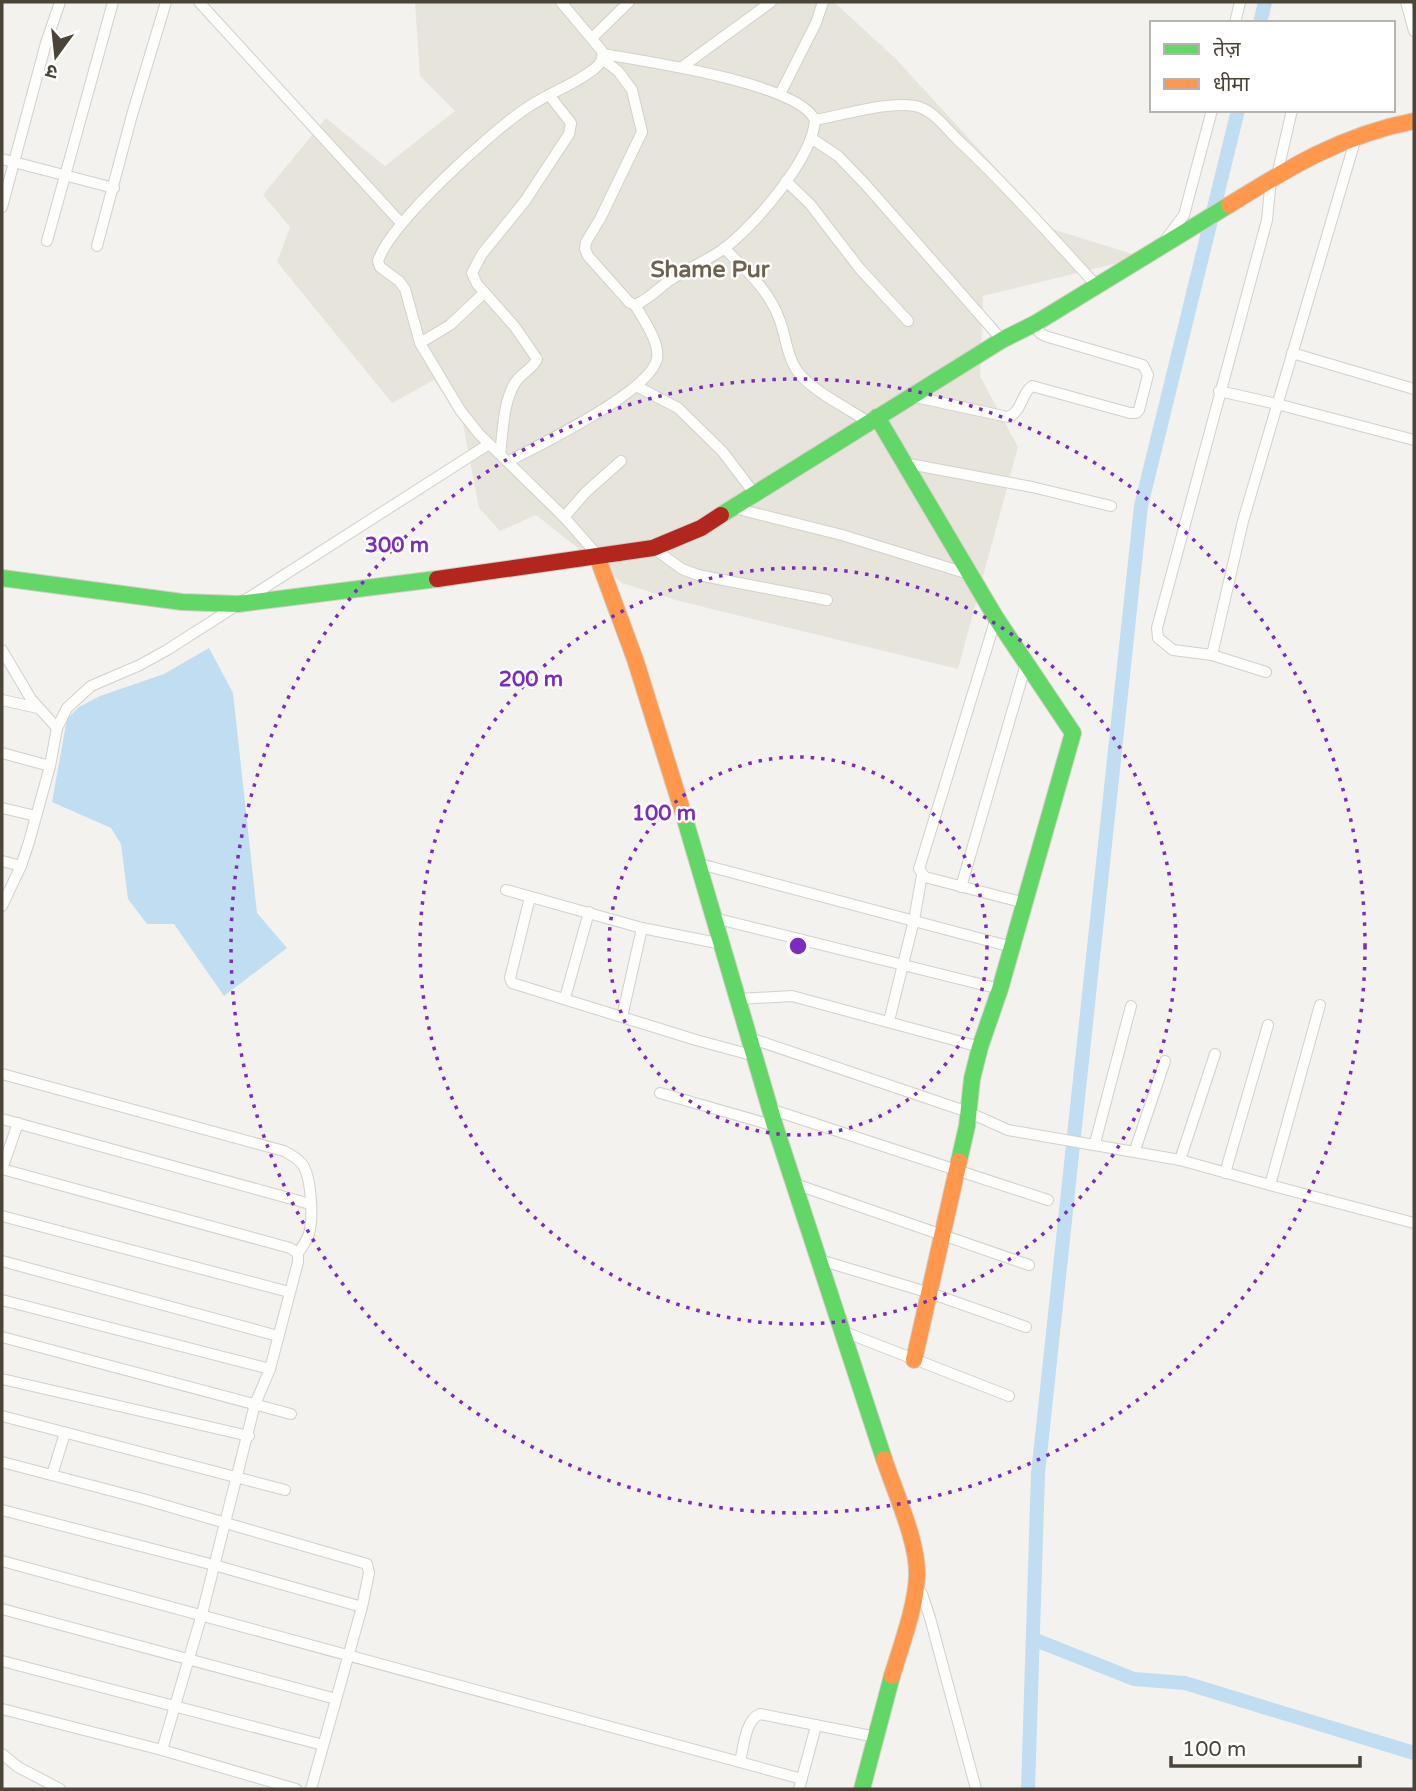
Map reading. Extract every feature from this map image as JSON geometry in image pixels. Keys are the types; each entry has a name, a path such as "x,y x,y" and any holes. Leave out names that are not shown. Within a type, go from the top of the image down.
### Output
{"street":[{"path":"2,207 46,43 60,2"},
{"path":"47,241 113,2"},
{"path":"97,246 166,2"},
{"path":"199,2 401,223"},
{"path":"505,458 584,421 636,386 655,365 657,354 652,337 635,305 621,293 588,256 585,249 586,242 642,132 642,122 632,90 618,71 602,57 592,38 561,2"},
{"path":"592,38 629,2"},
{"path":"682,67 771,2"},
{"path":"780,94 816,23 823,2"},
{"path":"1235,21 1240,2"},
{"path":"1406,2 1414,31"},
{"path":"602,57 682,67 780,94 804,107 815,120"},
{"path":"602,57 595,69 523,111 443,181 401,223 379,256 378,264 405,289 420,343 460,410 489,444 564,517 599,558 635,659 700,864 775,1126 916,1556 916,1585 862,1789"},
{"path":"505,458 505,417 513,386 537,359 515,327 474,280 473,270 482,254 525,201 569,134 571,123 549,95"},
{"path":"815,120 886,107 913,106 926,110 972,152 1097,286"},
{"path":"1160,246 1184,215 1211,112"},
{"path":"1266,671 1212,655 1173,650 1158,638 1157,628 1267,220 1274,177 1291,112"},
{"path":"635,305 724,248 753,221 786,181 811,138 815,120"},
{"path":"2,578 182,602 238,604 599,558 653,548 701,528 1002,340 1036,323 1228,204 1336,142 1357,134 1414,121"},
{"path":"1212,655 1243,521 1357,134"},
{"path":"811,138 838,156 865,184 1002,340"},
{"path":"2,159 114,188"},
{"path":"786,181 810,204 860,269 908,321"},
{"path":"724,248 757,282 774,306 793,364 799,373 814,386 873,419 904,463 996,618 1073,733 1000,989 980,1047 972,1079 958,1169 914,1360"},
{"path":"420,343 450,325 484,293"},
{"path":"911,396 1009,417 1015,415 1027,390 1032,386 1130,413 1139,410 1148,375 1143,365 1045,336 1036,323"},
{"path":"1292,353 1414,388"},
{"path":"636,386 678,408 722,451 754,494"},
{"path":"1219,391 1414,440"},
{"path":"2,906 21,866 50,766 57,728 66,708 84,690 161,654 365,526 489,444"},
{"path":"564,517 621,461"},
{"path":"904,463 1032,487 1111,506"},
{"path":"734,508 842,535 972,575"},
{"path":"653,548 682,569 698,575 828,600"},
{"path":"889,1021 914,920 922,875 920,864 996,618"},
{"path":"2,650 38,708 57,728"},
{"path":"961,887 1026,664"},
{"path":"2,700 38,708"},
{"path":"2,753 50,766"},
{"path":"2,808 36,816"},
{"path":"2,861 21,866"},
{"path":"700,864 1012,947"},
{"path":"922,875 1025,903"},
{"path":"506,890 642,928 722,944"},
{"path":"530,897 510,980 512,983 755,1056"},
{"path":"565,998 589,912"},
{"path":"714,918 1000,989"},
{"path":"622,1017 642,928"},
{"path":"739,999 792,996 980,1047"},
{"path":"1270,1185 1320,1005"},
{"path":"1095,1143 1131,1006"},
{"path":"1225,1173 1268,1025"},
{"path":"750,1038 968,1112 1008,1130 1095,1143 1180,1160 1414,1223"},
{"path":"1180,1160 1215,1054"},
{"path":"1135,1150 1165,1061"},
{"path":"2,1074 284,1151 302,1164 307,1172 311,1228 298,1253 298,1262 270,1369 256,1404 202,1614 162,1750"},
{"path":"660,1093 775,1126"},
{"path":"770,1109 1048,1200"},
{"path":"2,1119 310,1204"},
{"path":"18,1123 2,1169 290,1248 298,1253"},
{"path":"795,1184 1029,1265"},
{"path":"2,1216 289,1292"},
{"path":"820,1260 930,1293 1026,1327"},
{"path":"2,1261 278,1336"},
{"path":"2,1300 270,1369"},
{"path":"842,1331 1009,1396"},
{"path":"2,1337 291,1414"},
{"path":"2,1379 249,1436"},
{"path":"2,1416 285,1490"},
{"path":"52,1475 65,1433"},
{"path":"2,1462 225,1522 365,1562 369,1566 362,1607 311,1789"},
{"path":"2,1510 362,1607"},
{"path":"2,1561 740,1761 801,1784 816,1726"},
{"path":"916,1585 930,1618 976,1789"},
{"path":"2,1609 336,1699"},
{"path":"2,1661 323,1745"},
{"path":"2,1709 162,1750 257,1784 296,1789"},
{"path":"740,1761 750,1724 755,1716 764,1714 876,1737"},
{"path":"2,1754 18,1767 60,1789"}],"shaded area":[{"name":"Shame Pur","path":"415,2 834,2 896,59 1052,229 1142,257 983,296 980,376 1018,447 958,669 679,601 622,583 536,515 500,531 479,508 462,419 434,380 392,403 277,262 290,227 263,195 326,118 385,166 455,111 420,76"}],"water":[{"path":"209,648 233,693 257,913 287,948 224,996 174,924 147,924 128,899 121,844 111,828 52,802 67,719 79,707 100,696 164,674"}],"waterway":[{"path":"1260,21 1265,2"},
{"path":"1028,1789 1038,1474 1141,506 1238,112"},
{"path":"1033,1639 1134,1679 1185,1683 1414,1753"}],"traffic: fast":[{"path":"721,515 1002,340 1036,323 1229,205"},
{"path":"877,417 996,618 1073,733 1000,989 980,1047 959,1161"},
{"path":"2,578 182,602 238,604 437,579"},
{"path":"684,816 775,1126 884,1459"},
{"path":"862,1789 892,1676"}],"traffic: slow":[{"path":"1229,205 1317,154 1363,135 1414,121"},
{"path":"598,559 635,659 684,816"},
{"path":"914,1360 959,1161"},
{"path":"884,1459 910,1532 917,1575 911,1613 892,1676"}],"traffic: jam":[{"path":"437,579 653,548 701,528 721,515"}],"district":[{"name":"Shame Pur","path":"710,270"}]}
